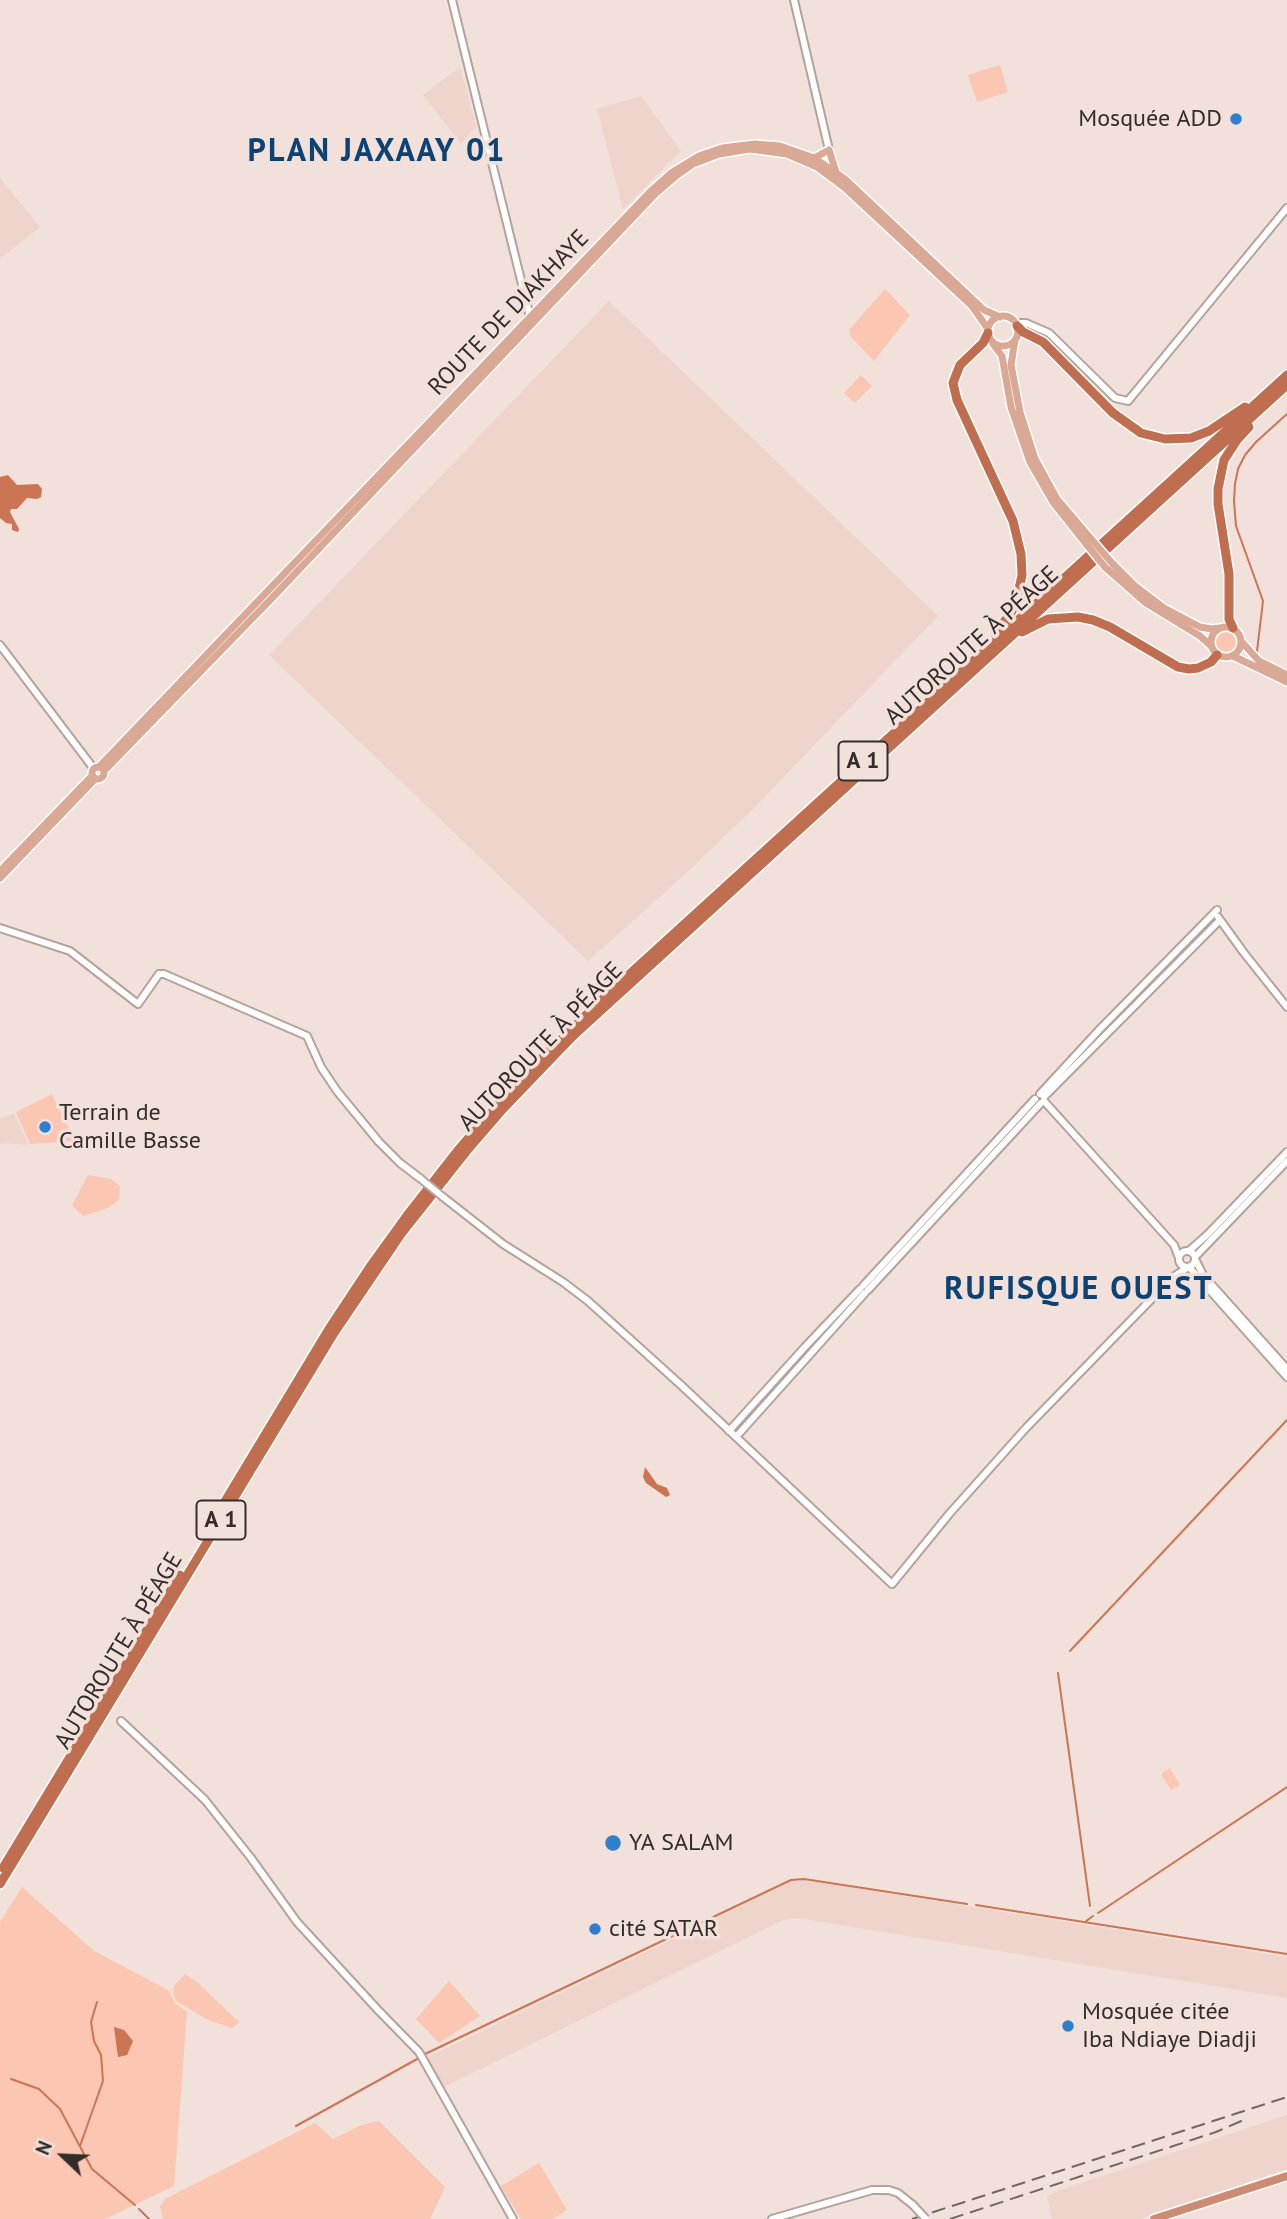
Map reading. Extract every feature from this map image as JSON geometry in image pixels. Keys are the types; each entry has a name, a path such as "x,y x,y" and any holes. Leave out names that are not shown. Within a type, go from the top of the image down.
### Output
{"highway":[{"path":"1016,325 1043,342 1084,386 1128,425 1141,433 1165,439 1191,438 1209,432 1241,411 1287,374"},
{"path":"971,662 1012,611 1020,589 1021,575 1021,554 1013,521 953,387 960,365 983,344 988,331"},
{"name":"A 1","path":"0,1873 329,1329 394,1234 459,1149 569,1029 1287,374"},
{"path":"1233,628 1229,619 1228,574 1218,505 1220,473 1224,460 1237,440 1287,387"},
{"name":"AUTOROUTE À PÉAGE","path":"0,1884 334,1333 427,1199 501,1111 573,1036 1287,387"},
{"path":"987,658 1028,628 1048,619 1062,617 1093,620 1111,627 1178,667 1198,667 1211,662 1217,655"},
{"path":"1154,2219 1287,2178"},
{"path":"1170,2219 1287,2178"}],"main road":[{"name":"ROUTE DE DIAKHAYE","path":"543,310 666,177 684,164 722,148 755,144 786,148 814,158 972,306 988,331"},
{"name":"ROUTE DE DIAKHAYE","path":"0,871 531,321 663,187 693,164 719,154 750,149 787,154 836,172 984,310 1000,317"},
{"path":"814,158 829,150 836,172"},
{"path":"1089,543 1057,499 1035,459 1020,412 1011,365 1017,335 1016,325 1008,317 1000,317 991,322 988,331 1002,356 1011,407 1030,462 1053,502 1089,543 1109,565 1146,603 1200,636 1217,655 1233,656 1287,682"},
{"path":"993,344 1005,346 1015,340"},
{"path":"1109,565 1164,608 1200,627 1233,628 1259,661 1287,675"},
{"path":"1211,646 1213,633 1220,628"},
{"path":"1233,656 1240,647 1241,640"},
{"name":"ROUTE DE DIAKHAYE","path":"0,878 97,772"}],"street":[{"path":"453,0 531,321"},
{"path":"794,0 829,150 824,168"},
{"path":"1016,325 1026,323 1049,333 1108,392 1120,400 1128,401 1287,208"},
{"path":"527,299 543,310"},
{"path":"0,645 97,772"},
{"path":"729,1431 823,1328 922,1232 1099,1030 1217,910 1219,921 1287,1007"},
{"path":"736,1437 828,1335 916,1227 1219,921"},
{"path":"0,928 70,951 138,1004 159,974 164,974 307,1036 321,1067 337,1091 400,1163 503,1244 584,1298 892,1584 950,1513 1026,1428 1173,1277 1194,1264 1195,1258 1287,1161"},
{"path":"1041,1099 1174,1245 1181,1266 1188,1268 1287,1377"},
{"path":"1173,1277 1182,1252 1188,1251 1208,1234 1287,1152"},
{"path":"916,1227 922,1232"},
{"path":"1174,1245 1188,1251 1195,1258 1203,1275 1287,1369"},
{"path":"823,1328 828,1335"},
{"path":"775,1381 781,1387"},
{"path":"762,1395 768,1401"},
{"path":"121,1721 205,1800 297,1922 419,2052 513,2219"},
{"path":"772,2219 872,2190 898,2193 926,2219"}],"shaded area":[{"path":"1000,65 1008,92 977,102 968,75"},
{"path":"460,67 476,126 461,144 423,95"},
{"path":"641,96 681,151 623,209 597,109"},
{"path":"0,178 40,227 1,258 0,256"},
{"path":"885,289 910,315 874,361 851,337 849,330"},
{"path":"609,301 938,616 753,809 588,961 269,655"},
{"path":"861,375 872,386 855,403 844,393"},
{"path":"8,475 17,485 38,484 42,489 41,497 27,498 17,509 11,509 18,532 12,530 12,524 0,518 0,477"},
{"path":"1226,630 1235,633 1238,642 1235,651 1226,654 1217,651 1214,642 1217,633"},
{"name":"Terrain de Camille Basse","path":"52,1094 75,1141 30,1144 16,1112"},
{"path":"14,1113 29,1145 0,1144 0,1119"},
{"path":"88,1175 111,1179 120,1186 119,1200 108,1208 83,1216 72,1205"},
{"path":"645,1467 657,1484 667,1488 670,1495 666,1497 646,1483 643,1477"},
{"path":"1170,1768 1180,1785 1171,1790 1161,1774"},
{"path":"803,1880 1287,1957 1287,1998 797,1918 783,1920 442,2088 426,2058 793,1881"},
{"path":"22,1887 94,1951 168,1990 175,2003 187,2012 174,2186 105,2219 0,2219 0,1922"},
{"path":"185,1974 239,2022 232,2028 208,2020 176,2001 174,1986"},
{"path":"449,1981 480,2016 439,2043 416,2019"},
{"path":"114,2027 124,2030 133,2041 127,2055 118,2057"},
{"path":"1287,2115 1287,2169 1139,2219 1052,2219 1047,2196 1060,2190"},
{"path":"379,2121 445,2187 430,2219 163,2219 160,2207 165,2199 315,2123 333,2139 359,2126"},
{"path":"539,2163 567,2210 553,2219 521,2219 501,2186"}],"waterway":[{"path":"1257,651 1263,601 1236,526 1235,484 1245,455 1287,414"},
{"path":"1070,1651 1287,1420"},
{"path":"1058,1673 1090,1906"},
{"path":"1098,1913 1287,1787"},
{"path":"690,1928 791,1880 804,1879 967,1904"},
{"path":"976,1905 1287,1954"},
{"path":"1085,1922 1093,1916"},
{"path":"425,2054 683,1931"},
{"path":"80,2146 103,2081 101,2055 94,2041 91,2022 97,2002"},
{"path":"296,2126 419,2058"},
{"path":"11,2079 39,2089 60,2109 92,2169 135,2205"},
{"path":"139,2209 149,2219"}],"railway":[{"path":"912,2219 1287,2097"},
{"path":"950,2219 1216,2132 1248,2118"}],"place":[{"name":"Mosquée ADD","path":"1236,119"},
{"name":"Terrain de Camille Basse","path":"45,1127"},
{"name":"YA SALAM","path":"613,1843"},
{"name":"cité SATAR","path":"595,1929"},
{"name":"Mosquée citée Iba Ndiaye Diadji","path":"1068,2026"}],"district":[{"name":"PLAN JAXAAY 01","path":"377,152"},
{"name":"RUFISQUE OUEST","path":"1079,1290"}]}
